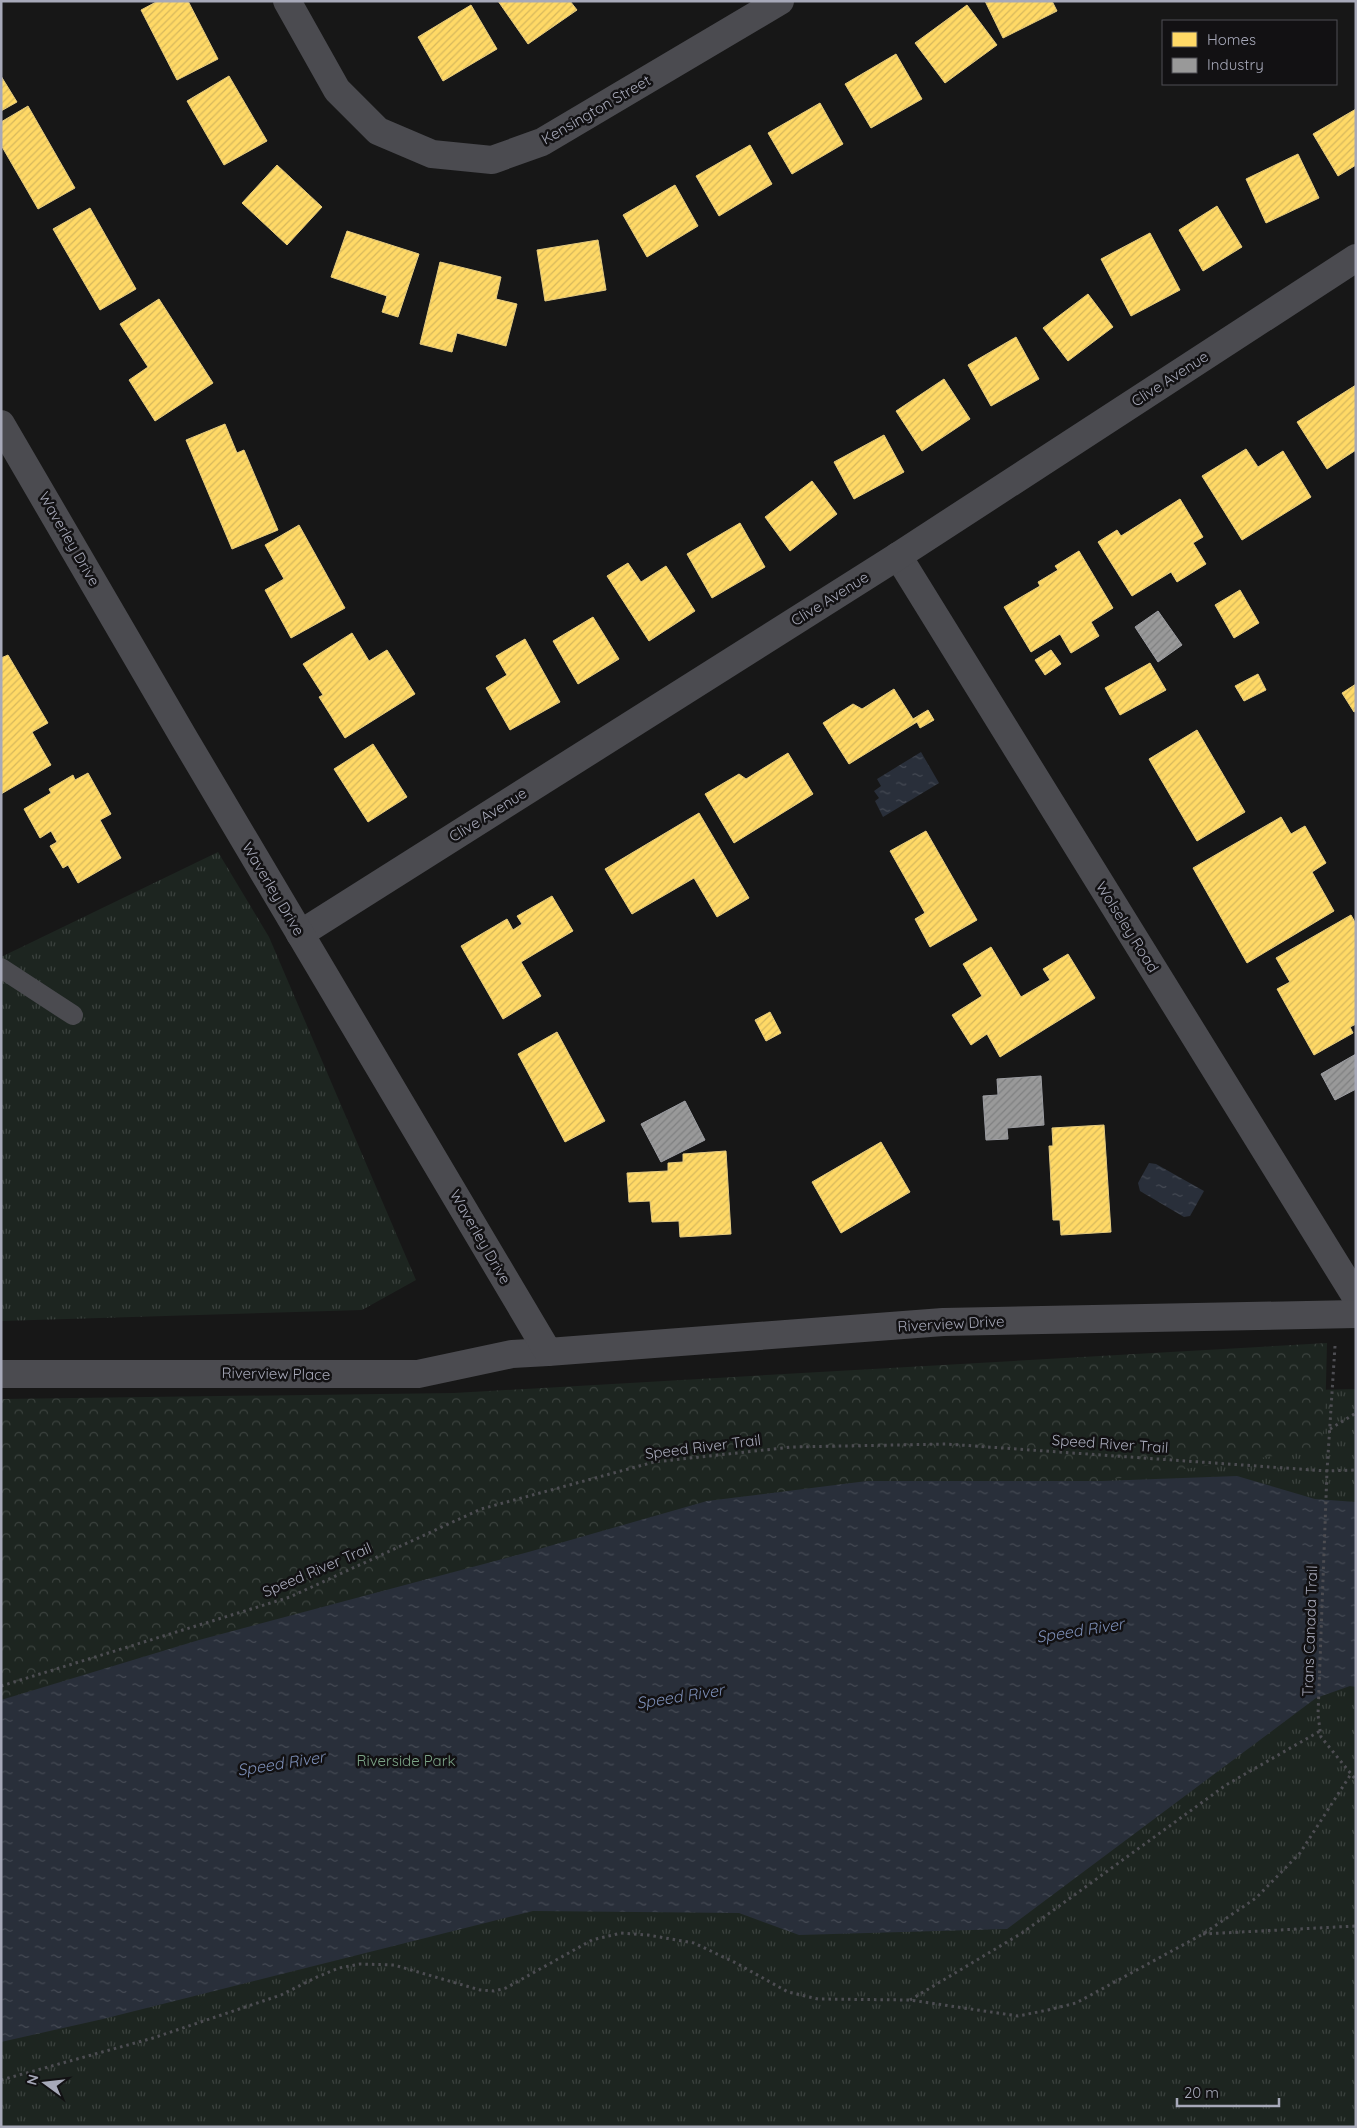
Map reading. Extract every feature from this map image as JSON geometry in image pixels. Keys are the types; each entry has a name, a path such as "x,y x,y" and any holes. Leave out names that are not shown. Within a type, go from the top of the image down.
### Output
{"street":[{"name":"Kensington Street","path":"287,1 337,90 378,131 432,154 492,160 542,142 780,1"},
{"name":"Clive Avenue","path":"300,934 898,556 1356,258"},
{"name":"Waverley Drive","path":"1,424 548,1352"},
{"name":"Wolseley Road","path":"898,556 1350,1309"},
{"name":"Riverview Drive","path":"548,1352 943,1322 1350,1309"},
{"name":"Riverview Place","path":"1,1374 418,1374 512,1354 548,1352"}],"lane":[{"path":"1,968 73,1015"}],"path":[{"name":"Trans Canada Trail","path":"1350,1309 1330,1429 1318,1715 1321,1736 1356,1780"},
{"path":"1330,1429 1356,1413"},
{"name":"Speed River Trail","path":"1,1686 290,1596 481,1509 654,1462 792,1447 946,1444 1327,1471 1356,1470"},
{"path":"910,2000 1022,1933 1226,1785 1320,1731"},
{"path":"1,2080 153,2038 281,1995 339,1968 360,1964 394,1966 480,1990 494,1991 506,1988 592,1940 621,1933 648,1935 694,1943 736,1963 788,1992 818,1999 910,2000 1018,2016 1048,2010 1076,2003 1203,1934 1256,1898 1300,1852 1351,1774"},
{"path":"1203,1934 1356,1926"}],"green space":[{"path":"218,852 269,937 416,1280 362,1310 1,1321 1,957"},
{"path":"1327,1343 1325,1423 1322,1437 1315,1450 1101,1481 867,1481 707,1501 532,1551 199,1640 1,1700 1,1399 454,1393"},
{"name":"Riverside Park","path":"1356,1389 1356,2127 1,2127 1,1406 528,1409"}],"water":[{"path":"921,752 939,783 883,817 875,801 879,798 874,791 881,786 877,779"},
{"path":"1149,1163 1156,1164 1204,1191 1190,1216 1184,1217 1140,1191 1138,1183"},
{"name":"Speed River","path":"1237,1476 1315,1499 1356,1502 1356,1687 1350,1686 1316,1698 1007,1929 799,1935 739,1913 533,1911 103,2019 1,2042 1,1700 199,1640 532,1551 707,1501 867,1481 1101,1481"}],"building: Homes":[{"path":"158,1 188,1 218,59 177,80 141,10"},
{"path":"498,1 570,1 577,10 528,44"},
{"path":"985,1 1052,1 1057,11 1003,38"},
{"path":"471,5 497,49 443,81 418,37"},
{"path":"967,5 997,45 945,83 915,43"},
{"path":"896,54 922,99 871,128 845,84"},
{"path":"1,76 17,102 1,111"},
{"path":"229,76 267,141 224,165 187,101"},
{"path":"820,103 843,144 792,174 768,133"},
{"path":"28,106 75,188 38,209 1,145 1,122"},
{"path":"1356,109 1356,165 1338,176 1313,134"},
{"path":"750,145 772,184 719,216 696,176"},
{"path":"1298,154 1319,198 1266,223 1246,179"},
{"path":"277,165 322,207 287,245 242,203"},
{"path":"675,185 698,226 647,257 623,215"},
{"path":"1217,206 1242,247 1203,271 1179,230"},
{"path":"90,208 136,289 100,310 53,229"},
{"path":"347,231 419,254 398,317 382,312 387,296 331,277"},
{"path":"1150,233 1180,290 1131,316 1101,259"},
{"path":"598,240 606,290 545,301 537,250"},
{"path":"440,262 501,277 496,299 517,304 506,346 457,333 452,352 420,344"},
{"path":"1088,294 1113,327 1068,361 1043,328"},
{"path":"159,299 213,383 155,421 129,380 148,367 120,324"},
{"path":"1016,337 1039,379 991,406 968,365"},
{"path":"944,379 970,419 922,451 896,411"},
{"path":"1356,385 1356,450 1327,469 1297,422"},
{"path":"225,424 237,453 244,450 278,530 232,549 186,440"},
{"path":"884,435 904,472 854,499 834,462"},
{"path":"1246,449 1258,467 1283,451 1311,497 1242,540 1202,476"},
{"path":"812,481 837,514 790,551 765,517"},
{"path":"1180,499 1203,537 1193,543 1206,564 1177,582 1171,572 1132,596 1098,542 1117,530 1121,536"},
{"path":"740,523 765,567 712,598 687,554"},
{"path":"299,525 345,608 291,638 265,590 284,579 265,545"},
{"path":"1079,551 1113,608 1091,622 1099,636 1071,653 1060,634 1031,652 1004,607 1040,586 1038,582 1058,570 1055,566"},
{"path":"628,563 641,582 666,566 695,611 649,641 607,576"},
{"path":"1240,590 1259,623 1234,638 1215,605"},
{"path":"593,617 619,659 578,684 553,641"},
{"path":"352,633 369,661 387,650 415,694 345,738 319,697 323,695 303,664"},
{"path":"525,639 560,702 510,730 486,688 507,675 496,656"},
{"path":"1051,650 1061,664 1045,675 1035,660"},
{"path":"8,655 48,723 32,732 51,765 1,794 1,658"},
{"path":"1150,663 1166,690 1120,715 1105,688"},
{"path":"1258,674 1266,690 1244,701 1235,686"},
{"path":"1356,684 1356,711 1354,712 1342,693"},
{"path":"894,689 913,719 928,710 934,720 920,728 917,722 849,764 823,723 853,704 862,709"},
{"path":"1197,730 1245,812 1197,841 1149,759"},
{"path":"373,744 407,797 368,822 334,769"},
{"path":"788,753 813,794 734,843 705,794 739,774 746,779"},
{"path":"88,773 111,814 100,820 121,858 78,883 68,865 63,868 50,846 57,842 51,831 40,838 24,809 51,793 49,789 73,775 75,780"},
{"path":"699,813 749,898 717,917 694,878 632,914 605,869"},
{"path":"1281,817 1291,834 1305,826 1326,863 1312,872 1334,911 1247,963 1193,868"},
{"path":"926,831 977,920 930,947 915,919 925,913 890,851"},
{"path":"552,896 573,931 521,962 541,996 503,1019 461,946 507,919 513,930 522,924 517,916"},
{"path":"1351,915 1356,924 1356,1024 1350,1027 1353,1033 1314,1055 1277,989 1290,982 1276,958"},
{"path":"991,947 1021,997 1050,980 1043,969 1068,954 1095,998 1000,1057 987,1034 971,1045 952,1015 982,996 963,964"},
{"path":"770,1012 781,1033 766,1041 755,1020"},
{"path":"557,1032 605,1121 565,1142 518,1054"},
{"path":"1104,1125 1111,1232 1061,1235 1060,1220 1053,1220 1049,1146 1053,1146 1052,1128"},
{"path":"881,1142 910,1192 841,1233 812,1182"},
{"path":"726,1151 731,1234 680,1237 679,1221 652,1222 650,1201 629,1202 627,1173 668,1171 668,1163 683,1162 683,1154"}],"building: Industry":[{"path":"1158,611 1182,645 1158,662 1135,627"},
{"path":"1356,1054 1356,1089 1335,1100 1321,1074"},
{"path":"1041,1076 1044,1125 1007,1128 1008,1139 986,1140 983,1096 998,1095 997,1079"},
{"path":"685,1101 705,1140 661,1162 641,1124"}]}
